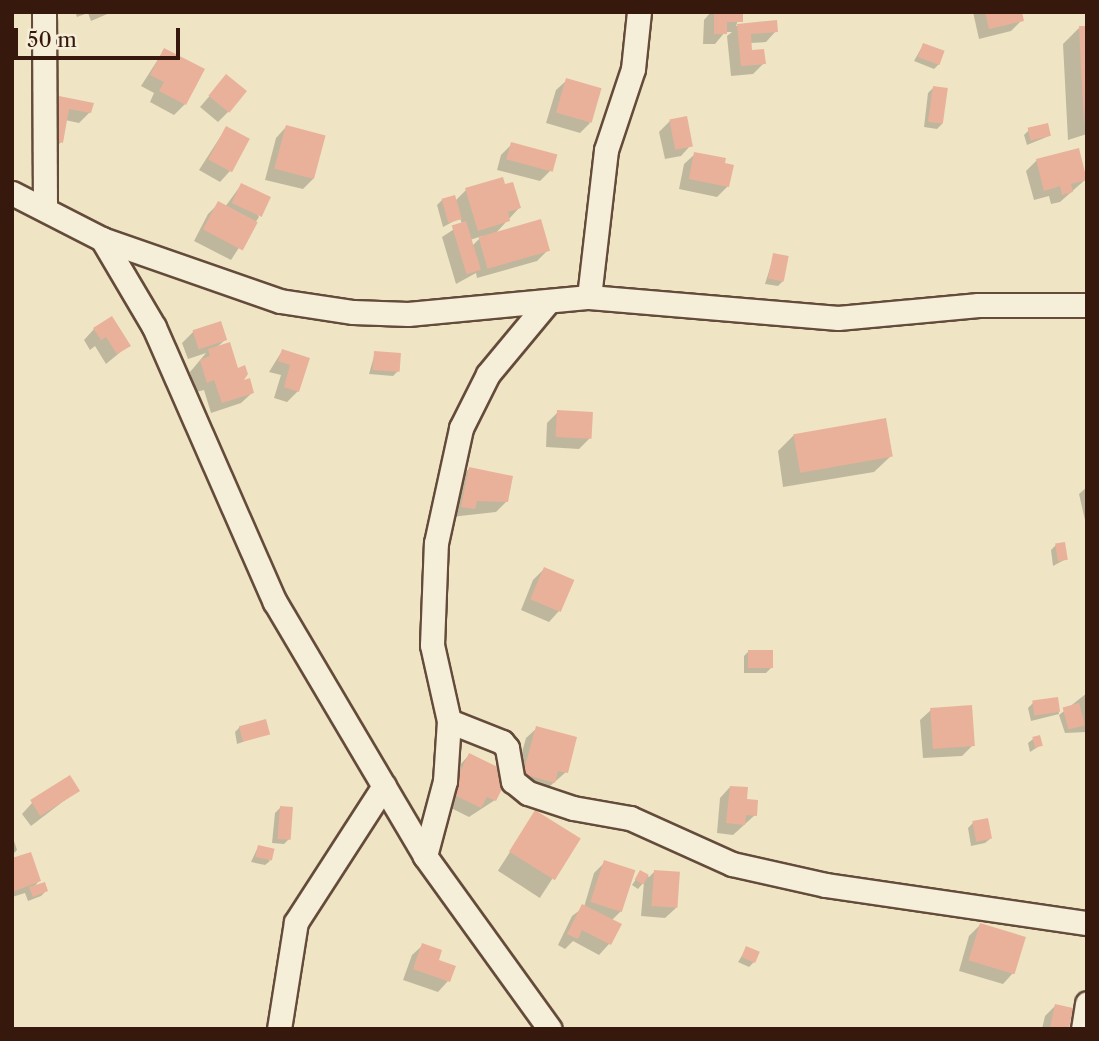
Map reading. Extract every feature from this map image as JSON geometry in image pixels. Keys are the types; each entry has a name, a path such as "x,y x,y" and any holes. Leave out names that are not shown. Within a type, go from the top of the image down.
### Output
{"street":[{"path":"44,12 45,209"},
{"path":"589,298 606,150 633,68 639,12"},
{"path":"12,192 102,239 281,301 318,309 408,314 589,298 838,318 978,305 1087,305"},
{"path":"102,239 154,327 275,602 425,856 550,1029"},
{"path":"425,856 445,781 449,721 435,668 432,623 436,543 461,428 488,374 547,303"},
{"path":"449,721 502,742 507,748 513,781 528,793 584,811 630,818 732,864 827,885 1087,923"},
{"path":"279,1029 288,949 296,922 383,786"},
{"path":"1083,1029 1087,1003"}],"building":[{"path":"714,12 743,12 743,22 727,22 727,34 714,34"},
{"path":"985,12 1022,12 1024,21 989,29"},
{"path":"777,20 778,32 751,34 752,50 764,49 766,64 741,66 737,24"},
{"path":"1079,26 1087,26 1084,125"},
{"path":"923,43 945,51 939,65 918,57"},
{"path":"164,48 205,69 186,105 159,91 164,82 150,75"},
{"path":"226,74 247,91 229,113 208,96"},
{"path":"566,78 602,88 592,123 556,113"},
{"path":"933,86 948,88 943,124 928,122"},
{"path":"59,96 94,103 91,113 69,109 63,143 51,140"},
{"path":"687,116 693,146 675,150 669,119"},
{"path":"1048,123 1051,136 1030,140 1028,128"},
{"path":"286,125 326,136 314,179 274,168"},
{"path":"226,126 250,139 232,172 208,160"},
{"path":"511,142 557,154 553,172 506,159"},
{"path":"1079,148 1087,180 1071,184 1073,192 1062,195 1060,186 1044,191 1036,159"},
{"path":"694,152 726,158 725,163 734,165 729,187 689,179"},
{"path":"503,177 505,184 513,182 521,208 508,212 510,221 478,231 465,188"},
{"path":"241,183 271,197 262,217 232,203"},
{"path":"455,195 462,219 448,223 442,199"},
{"path":"218,201 258,222 243,250 203,229"},
{"path":"541,219 550,251 488,269 479,237"},
{"path":"466,221 481,270 467,274 452,225"},
{"path":"773,253 789,256 784,282 768,279"},
{"path":"112,316 131,346 117,354 106,337 101,340 93,328"},
{"path":"221,321 227,340 199,349 192,330"},
{"path":"230,342 238,368 245,365 248,374 244,380 250,378 254,393 222,403 214,380 207,383 200,360 210,356 208,349"},
{"path":"282,349 310,358 299,392 284,387 290,365 278,361"},
{"path":"374,351 401,353 400,372 373,370"},
{"path":"557,410 593,412 592,439 556,437"},
{"path":"886,418 893,456 800,473 793,434"},
{"path":"469,467 513,476 508,502 477,501 475,509 461,507"},
{"path":"1065,542 1068,560 1058,561 1055,544"},
{"path":"544,567 574,580 561,612 530,599"},
{"path":"748,650 773,650 773,668 748,668"},
{"path":"1058,697 1060,712 1034,715 1032,701"},
{"path":"1079,703 1085,725 1069,730 1063,707"},
{"path":"972,705 975,746 933,749 930,708"},
{"path":"266,719 270,734 243,742 239,726"},
{"path":"536,726 577,737 568,773 558,771 555,783 523,774"},
{"path":"1040,735 1043,746 1035,748 1032,737"},
{"path":"469,753 510,773 496,801 487,797 481,808 450,793"},
{"path":"70,775 80,791 40,816 30,800"},
{"path":"730,786 748,787 747,799 758,800 757,816 746,815 745,825 726,823"},
{"path":"280,806 293,807 291,840 278,839"},
{"path":"535,810 581,839 555,880 509,852"},
{"path":"988,818 992,839 976,842 972,821"},
{"path":"258,845 275,849 272,861 255,857"},
{"path":"31,852 41,881 12,892 12,858"},
{"path":"604,860 635,870 622,912 590,902"},
{"path":"640,870 649,875 643,884 635,880"},
{"path":"654,870 680,872 677,908 651,906"},
{"path":"45,882 48,891 33,897 29,887"},
{"path":"582,904 622,924 611,945 582,930 578,939 567,934"},
{"path":"980,923 1026,937 1015,974 969,960"},
{"path":"422,943 442,950 439,960 456,966 450,982 413,969"},
{"path":"746,946 760,952 755,963 741,957"},
{"path":"1055,1004 1073,1008 1069,1029 1050,1029"}]}
